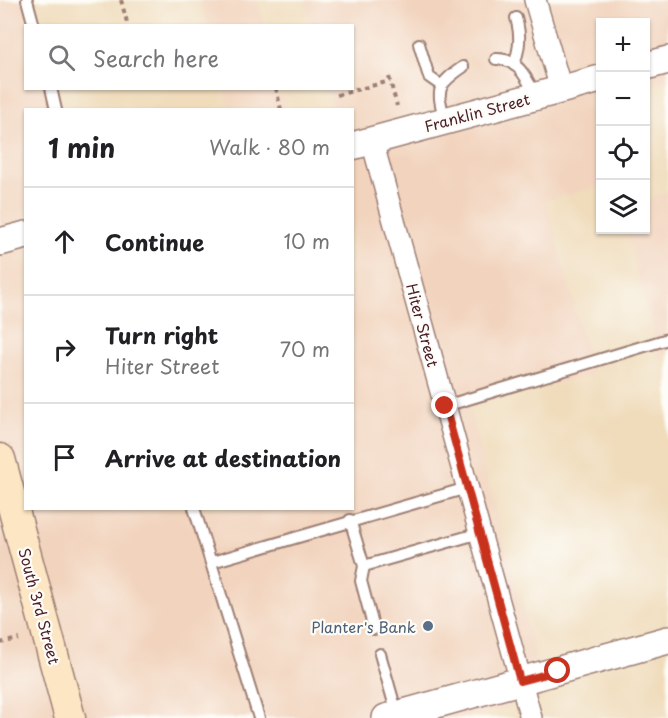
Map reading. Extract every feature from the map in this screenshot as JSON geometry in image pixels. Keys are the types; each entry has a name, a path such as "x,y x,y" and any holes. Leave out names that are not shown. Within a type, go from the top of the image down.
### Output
{"main road":[{"name":"South 3rd Street","path":"0,459 70,718"}],"street":[{"path":"535,0 548,93"},
{"path":"650,65 668,60"},
{"name":"Franklin Street","path":"362,144 596,80"},
{"name":"Hiter Street","path":"362,144 445,406 531,718"},
{"path":"0,242 24,236"},
{"path":"392,716 668,640"}],"lane":[{"path":"27,0 33,24"},
{"path":"514,65 521,35 516,18"},
{"path":"419,44 429,77 442,86"},
{"path":"496,59 505,58 548,93"},
{"path":"445,121 438,95 445,80 463,67"},
{"path":"51,90 56,108"},
{"path":"445,406 668,339"},
{"path":"212,562 350,520 467,488"},
{"path":"195,510 205,551 212,562 259,718"},
{"path":"350,520 364,566 361,581 374,629"},
{"path":"364,566 480,533"},
{"path":"380,654 392,716"}],"path":[{"path":"121,0 127,24"},
{"path":"354,89 390,79 397,106"},
{"path":"276,90 281,108"},
{"path":"337,94 351,90"},
{"path":"0,644 19,639"}],"shaded area":[{"path":"0,0 33,0 40,24 24,24 24,90 57,90 63,108 24,108 24,510 354,510 354,108 333,108 327,90 354,90 354,24 311,24 304,0 668,0 668,79 650,84 650,18 596,18 596,99 589,101 596,126 596,188 546,200 593,375 468,405 547,697 468,718 0,718"},
{"path":"200,0 257,0 264,24 207,24"},
{"path":"224,90 281,90 287,108 230,108"},
{"path":"668,192 668,354 657,358 652,326 626,234 650,234 650,198"}],"place":[{"name":"Planter's Bank","path":"428,626"}],"route":[{"path":"445,406 520,681 558,671"}]}
